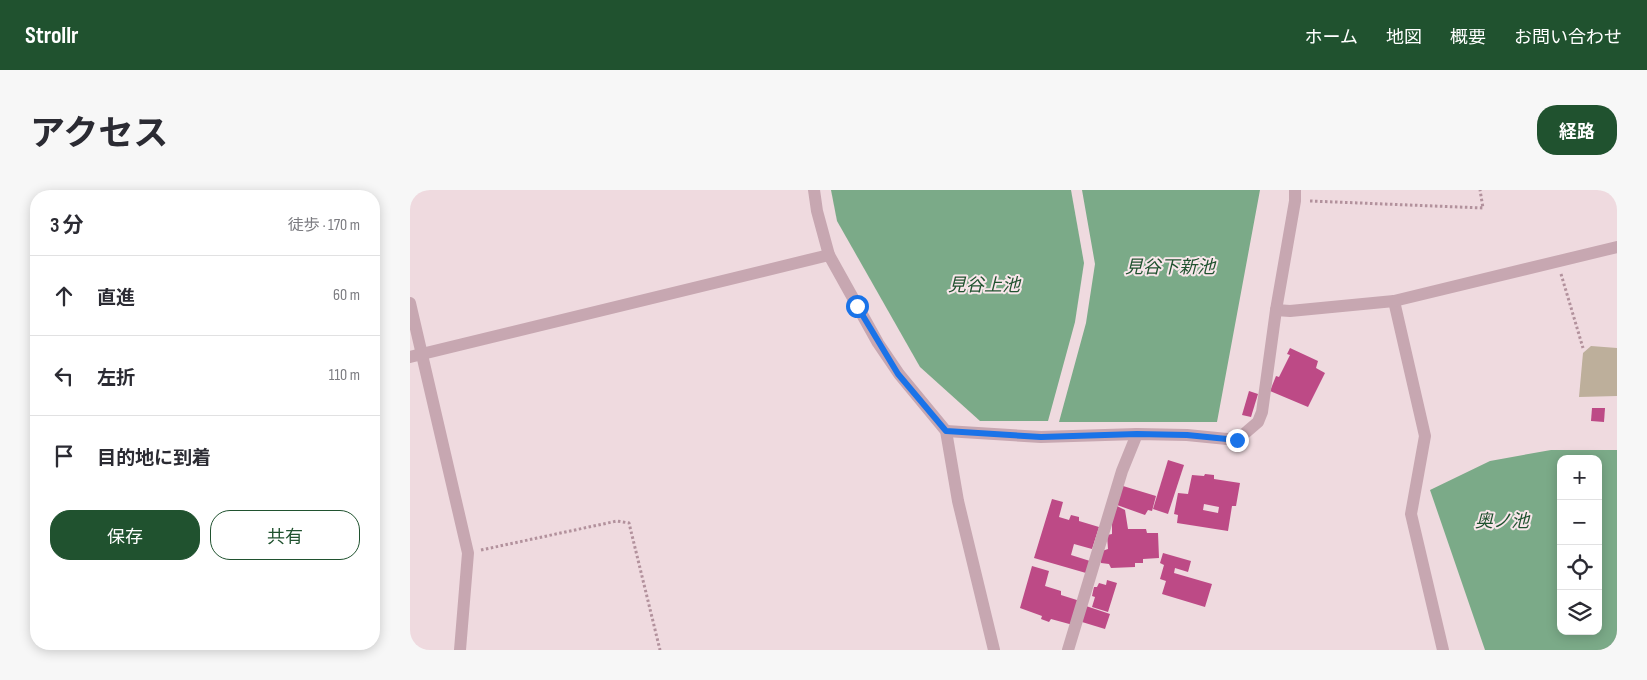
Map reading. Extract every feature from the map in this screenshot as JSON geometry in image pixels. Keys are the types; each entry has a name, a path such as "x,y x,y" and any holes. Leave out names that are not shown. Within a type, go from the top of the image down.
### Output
{"street":[{"path":"814,190 817,211 829,255 898,374 946,431 958,501 994,650"},
{"path":"946,431 1041,437 1137,434 1187,435 1237,440 1258,422 1262,412 1295,195"},
{"path":"1276,310 1290,311 1394,301 1617,247"},
{"path":"416,355 829,255"},
{"path":"1394,301 1425,436 1411,514 1444,650"},
{"path":"410,304 416,355 468,552 462,607 460,650"},
{"path":"1068,650 1122,471 1137,434"}],"path":[{"path":"1295,195 1483,208 1480,190"},
{"path":"1558,261 1582,348"},
{"path":"468,552 617,521 629,523 660,650"}],"shaded area":[{"path":"1591,346 1617,348 1617,396 1579,397 1583,353"}],"water":[{"name":"見谷上池","path":"831,190 1071,190 1084,263 1075,322 1048,421 980,421 920,367 837,221"},
{"name":"見谷下新池","path":"1082,190 1260,190 1217,422 1059,422 1086,323 1095,264"},
{"name":"奥ノ池","path":"1551,450 1617,450 1617,650 1485,650 1430,490 1490,461"}],"building":[{"path":"1290,348 1318,361 1316,368 1325,373 1308,407 1270,391 1276,376 1279,377 1290,355 1287,354"},
{"path":"1249,391 1258,394 1251,417 1242,415"},
{"path":"1592,408 1605,408 1604,422 1591,421"},
{"path":"1168,460 1184,465 1168,514 1153,509"},
{"path":"1205,474 1214,475 1214,479 1240,483 1236,506 1232,506 1228,531 1177,523 1178,515 1174,514 1178,493 1188,494 1192,475 1204,476","holes":["1204,504 1219,507 1218,513 1203,510"]},
{"path":"1123,486 1156,496 1152,511 1148,510 1145,515 1117,505"},
{"path":"1052,499 1063,502 1059,517 1069,520 1071,515 1079,517 1079,521 1099,527 1092,549 1074,544 1071,555 1090,561 1086,573 1034,558"},
{"path":"1117,506 1125,510 1128,529 1146,529 1147,533 1158,533 1159,558 1143,559 1143,563 1135,563 1135,567 1111,568 1109,564 1101,563 1099,552 1108,549 1107,535 1112,534 1112,520"},
{"path":"1163,553 1191,561 1188,572 1175,568 1174,573 1212,584 1205,607 1162,594 1166,581 1160,579 1164,565 1160,563"},
{"path":"1032,566 1049,571 1045,586 1061,591 1061,595 1080,601 1073,625 1051,619 1049,622 1041,619 1042,616 1020,608"},
{"path":"1107,580 1117,583 1108,612 1092,607 1095,597 1092,596 1094,587 1097,587 1099,583 1106,585"},
{"path":"1086,606 1110,614 1105,629 1082,622"}],"route":[{"path":"857,306 898,374 946,431 1041,437 1137,434 1187,435 1237,440"}]}
